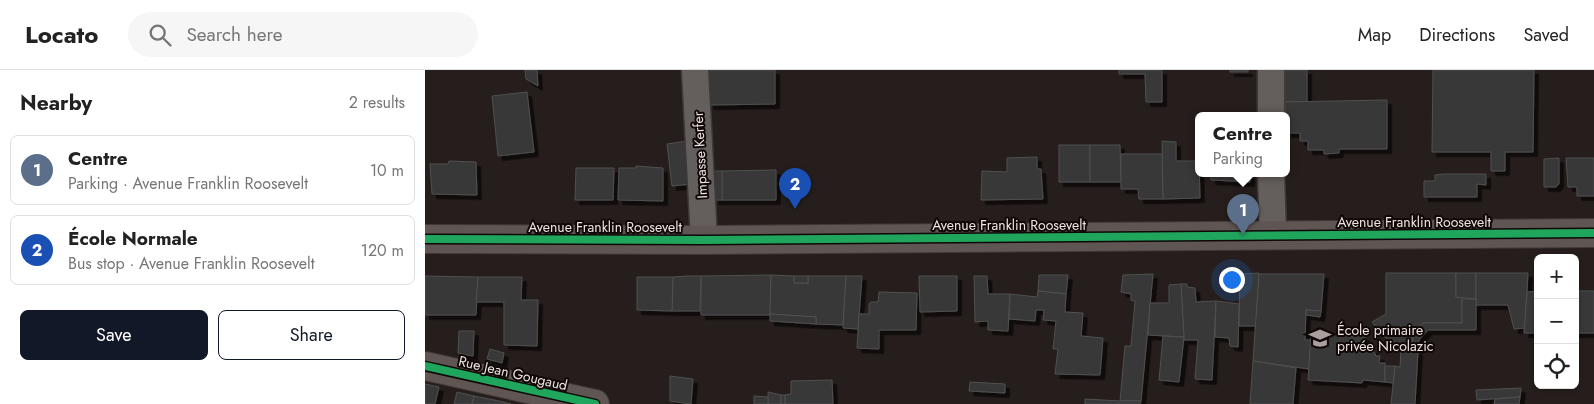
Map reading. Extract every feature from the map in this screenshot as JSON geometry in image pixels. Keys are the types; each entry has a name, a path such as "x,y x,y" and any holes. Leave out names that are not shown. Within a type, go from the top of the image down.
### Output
{"main road":[{"name":"Avenue Franklin Roosevelt","path":"425,239 705,240 1594,233"},
{"name":"Rue Jean Gougaud","path":"425,366 585,403"}],"street":[{"name":"Impasse Kerfer","path":"695,70 705,240"},
{"path":"1271,70 1271,112"},
{"path":"1271,177 1273,235"}],"building":[{"path":"525,70 537,70 538,86 526,79"},
{"path":"711,70 775,70 775,104 709,105 709,72"},
{"path":"1119,70 1162,70 1162,102 1146,102 1145,74 1119,74"},
{"path":"1230,70 1248,70 1248,72 1230,72"},
{"path":"1285,70 1307,70 1307,102 1285,102"},
{"path":"1433,70 1534,70 1533,152 1505,152 1505,171 1491,171 1491,152 1432,152"},
{"path":"527,92 534,152 498,156 492,96"},
{"path":"1387,100 1387,149 1339,149 1339,153 1324,154 1324,150 1308,150 1308,141 1300,141 1300,133 1290,133 1290,112 1286,112 1285,102"},
{"path":"687,141 692,184 672,186 667,144"},
{"path":"1162,141 1176,142 1176,161 1195,161 1195,177 1199,177 1200,198 1163,199"},
{"path":"1059,145 1090,145 1090,182 1059,182"},
{"path":"1090,145 1120,145 1121,182 1090,182"},
{"path":"1121,154 1162,154 1163,199 1139,199 1138,189 1121,189"},
{"path":"1037,157 1037,169 1041,169 1043,199 981,200 982,171 1007,172 1007,158"},
{"path":"1559,158 1559,184 1556,187 1544,187 1544,159"},
{"path":"1566,158 1594,158 1594,196 1577,196 1577,187 1568,187"},
{"path":"449,161 476,162 477,195 432,194 430,164 448,164"},
{"path":"636,166 663,168 663,201 618,200 619,168 636,168"},
{"path":"576,168 614,168 613,200 575,200"},
{"path":"776,170 776,200 722,200 722,171"},
{"path":"714,171 722,171 722,200 714,200"},
{"path":"1486,174 1486,185 1477,184 1477,197 1424,197 1424,181 1435,181 1435,175"},
{"path":"1211,177 1250,177 1250,182 1211,180"},
{"path":"1259,273 1256,326 1239,326 1240,274"},
{"path":"1386,273 1456,273 1456,297 1462,297 1462,323 1423,323 1413,333 1412,348 1401,349 1382,335 1372,322 1386,314"},
{"path":"1456,273 1476,273 1476,299 1456,297"},
{"path":"1476,273 1528,273 1525,328 1514,329 1508,305 1476,305"},
{"path":"1153,274 1141,401 1120,401 1125,346 1131,346 1135,301 1131,300 1131,294 1121,292 1123,275"},
{"path":"1259,274 1324,274 1321,311 1306,310 1305,340 1311,340 1309,369 1253,361"},
{"path":"771,275 770,315 701,315 701,276"},
{"path":"771,275 794,276 794,283 808,283 808,276 846,276 843,325 816,324 816,317 770,314"},
{"path":"1039,275 1068,275 1066,294 1038,291"},
{"path":"425,276 478,277 476,315 425,315"},
{"path":"701,276 700,311 672,311 673,277"},
{"path":"794,276 808,276 808,283 794,283"},
{"path":"846,276 862,276 858,329 843,328"},
{"path":"919,276 957,276 957,311 920,312"},
{"path":"974,276 987,276 988,294 1010,294 1008,331 988,330 988,321 975,322"},
{"path":"478,277 522,277 521,300 538,300 537,346 504,345 504,302 476,302"},
{"path":"637,277 673,277 672,311 637,310"},
{"path":"1181,284 1187,284 1187,287 1195,288 1196,302 1216,301 1212,380 1195,379 1198,340 1184,340"},
{"path":"1181,284 1184,337 1148,335 1150,303 1169,303 1169,285"},
{"path":"1038,291 1066,294 1065,312 1083,313 1081,336 1103,338 1100,375 1055,374 1058,349 1053,349 1056,321 1043,320 1044,310 1036,310 1035,321 1009,319 1010,294 1037,297"},
{"path":"1534,291 1534,333 1524,333 1527,292"},
{"path":"1579,291 1594,291 1594,333 1579,333"},
{"path":"879,292 917,293 916,330 879,330 879,349 857,348 859,314 869,314 869,304 871,302 878,302"},
{"path":"1462,299 1476,299 1476,330 1428,330 1419,340 1418,349 1412,348 1413,333 1423,323 1462,323"},
{"path":"1216,301 1239,304 1238,347 1230,346 1229,338 1215,337"},
{"path":"1306,310 1321,311 1320,317 1306,315"},
{"path":"770,314 816,317 816,324 770,321"},
{"path":"459,331 474,331 473,356 458,353"},
{"path":"1311,334 1365,337 1364,348 1373,349 1376,356 1380,356 1379,363 1385,363 1385,382 1363,380 1362,383 1308,380"},
{"path":"1163,336 1184,337 1179,382 1159,380"},
{"path":"490,349 504,353 502,363 487,359"},
{"path":"1401,349 1418,351 1415,404 1391,404 1395,366 1400,367"},
{"path":"1253,361 1296,368 1293,404 1250,404"},
{"path":"1385,366 1395,366 1393,383 1385,382"},
{"path":"670,376 693,379 691,404 670,401"},
{"path":"832,380 833,404 785,404 785,395 791,394 791,381"},
{"path":"970,382 1005,384 1005,393 969,391"},
{"path":"425,384 439,387 435,404 425,404"},
{"path":"1521,388 1520,397 1477,400 1476,390"},
{"path":"457,392 474,396 472,404 454,404"},
{"path":"768,392 781,395 781,404 768,404"},
{"path":"781,395 785,395 785,404 781,404"},
{"path":"474,396 499,401 511,404 472,404"},
{"path":"754,396 768,397 768,404 754,404"},
{"path":"1520,397 1519,404 1494,404 1495,399"},
{"path":"1085,399 1141,401 1140,404 1085,404"}],"cycle path":[{"path":"425,239 704,240 1594,233"},
{"path":"425,366 595,404"}],"place":[{"name":"École Normale","path":"795,209"},
{"name":"Centre","path":"1243,235"},
{"name":"École primaire privée Nicolazic","path":"1320,338"}]}
